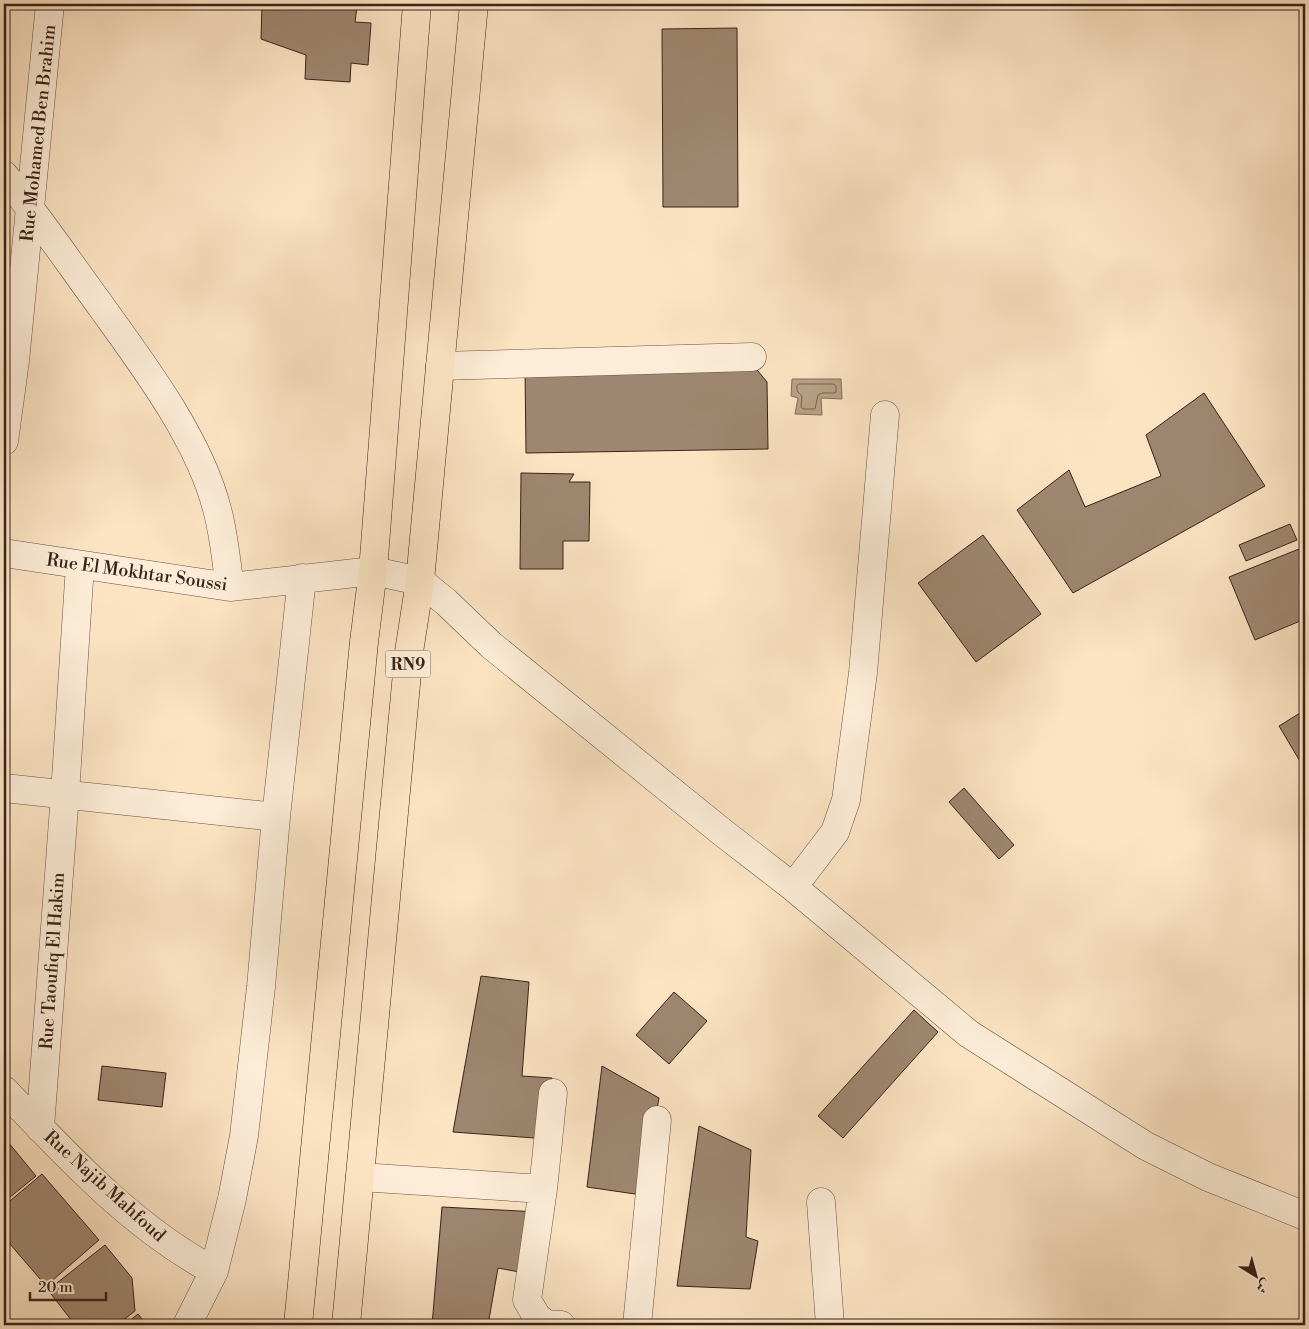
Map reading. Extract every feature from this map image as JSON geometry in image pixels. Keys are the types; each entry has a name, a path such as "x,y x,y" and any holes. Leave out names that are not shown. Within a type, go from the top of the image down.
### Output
{"main road":[{"name":"RN9","path":"298,1325 364,642 373,571 417,4"},
{"name":"RN9","path":"346,1325 409,652 420,581 474,4"}],"street":[{"name":"Rue Mohamed Ben Brahim","path":"4,441 15,361 50,4"},
{"path":"4,175 127,342 180,425 200,462 217,508 230,587"},
{"path":"440,366 752,357"},
{"path":"793,887 835,832 846,800 862,672 885,415"},
{"name":"Rue El Mokhtar Soussi","path":"4,553 230,587 373,571 420,581"},
{"name":"Rue Taoufiq El Hakim","path":"40,1128 80,565"},
{"path":"187,1325 214,1271 232,1199 244,1136 302,578"},
{"path":"420,581 446,602 491,644 722,832 793,887 968,1034 1146,1146 1208,1177 1305,1216"},
{"path":"4,788 276,817"},
{"name":"Rue Najib Mahfoud","path":"4,1090 69,1158 130,1214 179,1252 214,1271"},
{"path":"553,1093 543,1190 527,1300 537,1317 546,1324 561,1325"},
{"path":"637,1325 657,1120"},
{"path":"360,1177 543,1190"},
{"path":"821,1202 830,1325"}],"water":[{"path":"792,379 841,379 842,399 821,398 822,415 795,414 798,398 791,396"}],"building":[{"path":"262,4 321,4 357,7 355,22 371,23 368,65 351,63 350,82 305,79 306,55 261,39"},
{"path":"737,28 738,207 663,207 662,29"},
{"path":"753,365 767,382 768,449 526,453 525,369"},
{"path":"1204,393 1265,486 1073,593 1017,510 1069,470 1085,507 1161,476 1146,435"},
{"path":"521,473 574,474 569,482 590,482 589,541 563,541 563,569 520,569"},
{"path":"1290,524 1297,540 1246,561 1239,545"},
{"path":"983,535 1041,614 976,662 918,583"},
{"path":"1299,549 1305,565 1305,619 1255,640 1229,577"},
{"path":"1305,710 1305,760 1301,763 1279,726"},
{"path":"964,788 1014,845 999,859 949,802"},
{"path":"481,976 529,982 522,1076 552,1078 548,1139 453,1132"},
{"path":"674,992 707,1021 669,1064 636,1035"},
{"path":"914,1010 938,1032 843,1138 818,1116"},
{"path":"102,1066 166,1073 162,1107 98,1100"},
{"path":"602,1066 659,1098 642,1195 587,1187"},
{"path":"699,1126 751,1150 746,1237 758,1241 750,1289 677,1286"},
{"path":"8,1142 36,1176 4,1202 4,1145"},
{"path":"42,1174 99,1240 46,1286 4,1237 4,1206"},
{"path":"442,1207 539,1212 530,1274 498,1268 488,1325 432,1325"},
{"path":"105,1245 132,1278 135,1311 117,1325 75,1325 48,1290"},
{"path":"138,1314 147,1325 124,1325"}]}
